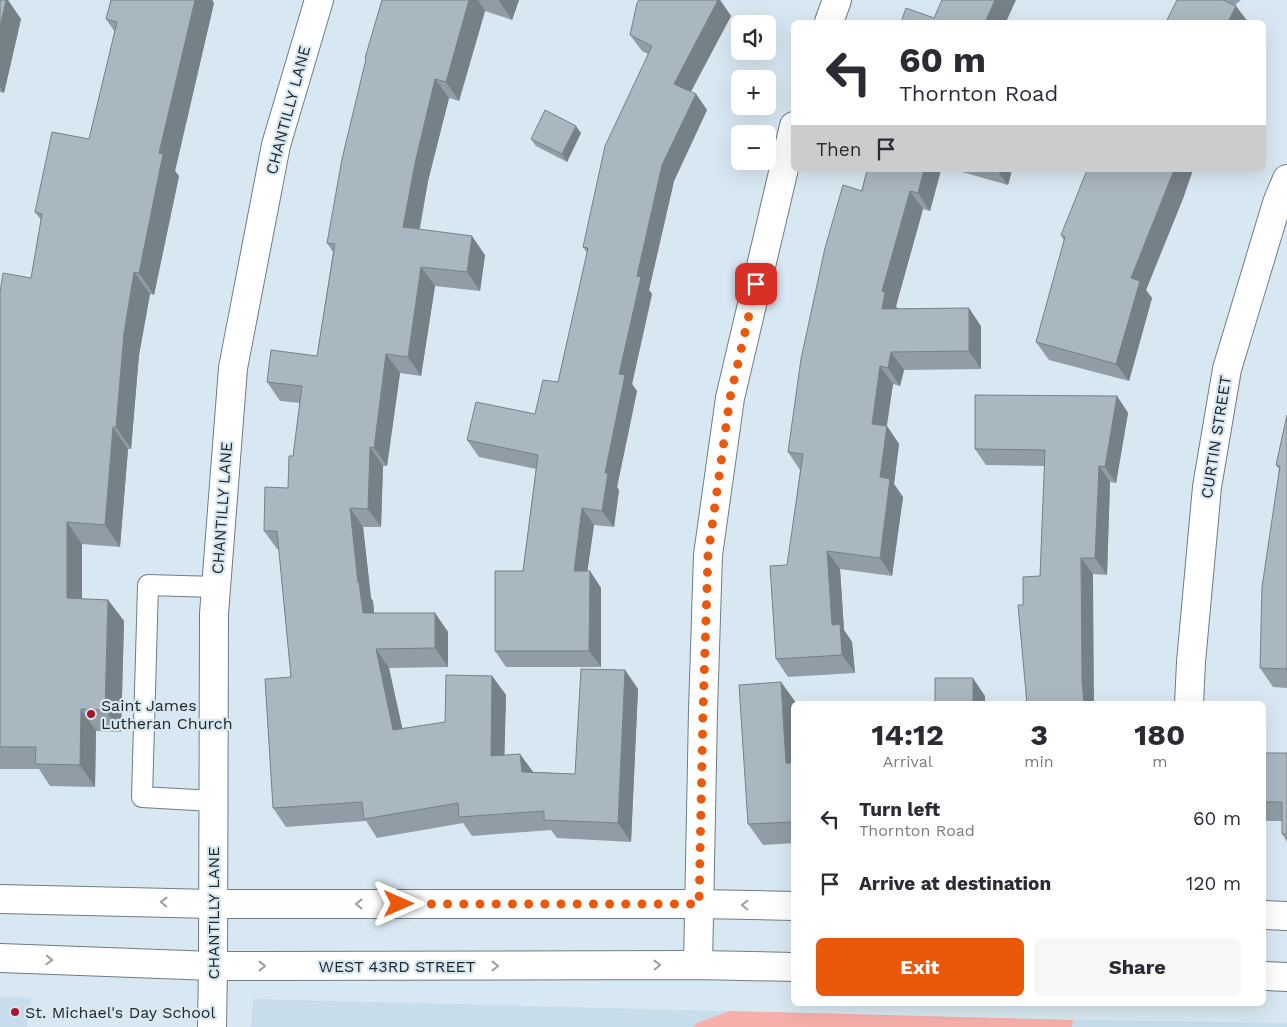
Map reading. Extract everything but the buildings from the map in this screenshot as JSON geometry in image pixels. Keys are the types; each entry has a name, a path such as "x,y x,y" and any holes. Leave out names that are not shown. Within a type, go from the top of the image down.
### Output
{"street":[{"name":"CHANTILLY LANE","path":"212,1027 214,614 233,368 276,145 319,0"},
{"path":"830,20 837,0"},
{"path":"698,965 708,555 730,398 791,139"},
{"name":"CURTIN STREET","path":"1189,701 1207,487 1226,369 1277,203 1287,179"},
{"path":"0,899 213,904 699,904 791,906"},
{"path":"1266,915 1287,916"},
{"name":"WEST 43RD STREET","path":"0,958 213,966 698,965 791,967"},
{"path":"1266,976 1287,977"}],"lane":[{"path":"213,801 142,797 148,585 216,587"}],"shaded area":[{"name":"St. Michael's Day School","path":"0,997 31,998 27,1027 0,1027"},
{"path":"253,999 1073,1020 1287,1023 1287,1027 251,1027"},
{"path":"730,1011 1073,1020 1072,1027 693,1027 697,1023"}],"place":[{"name":"Saint James Lutheran Church","path":"91,714"},
{"name":"St. Michael's Day School","path":"15,1012"}],"route":[{"path":"399,904 699,904 708,555 730,398 756,284"}]}
